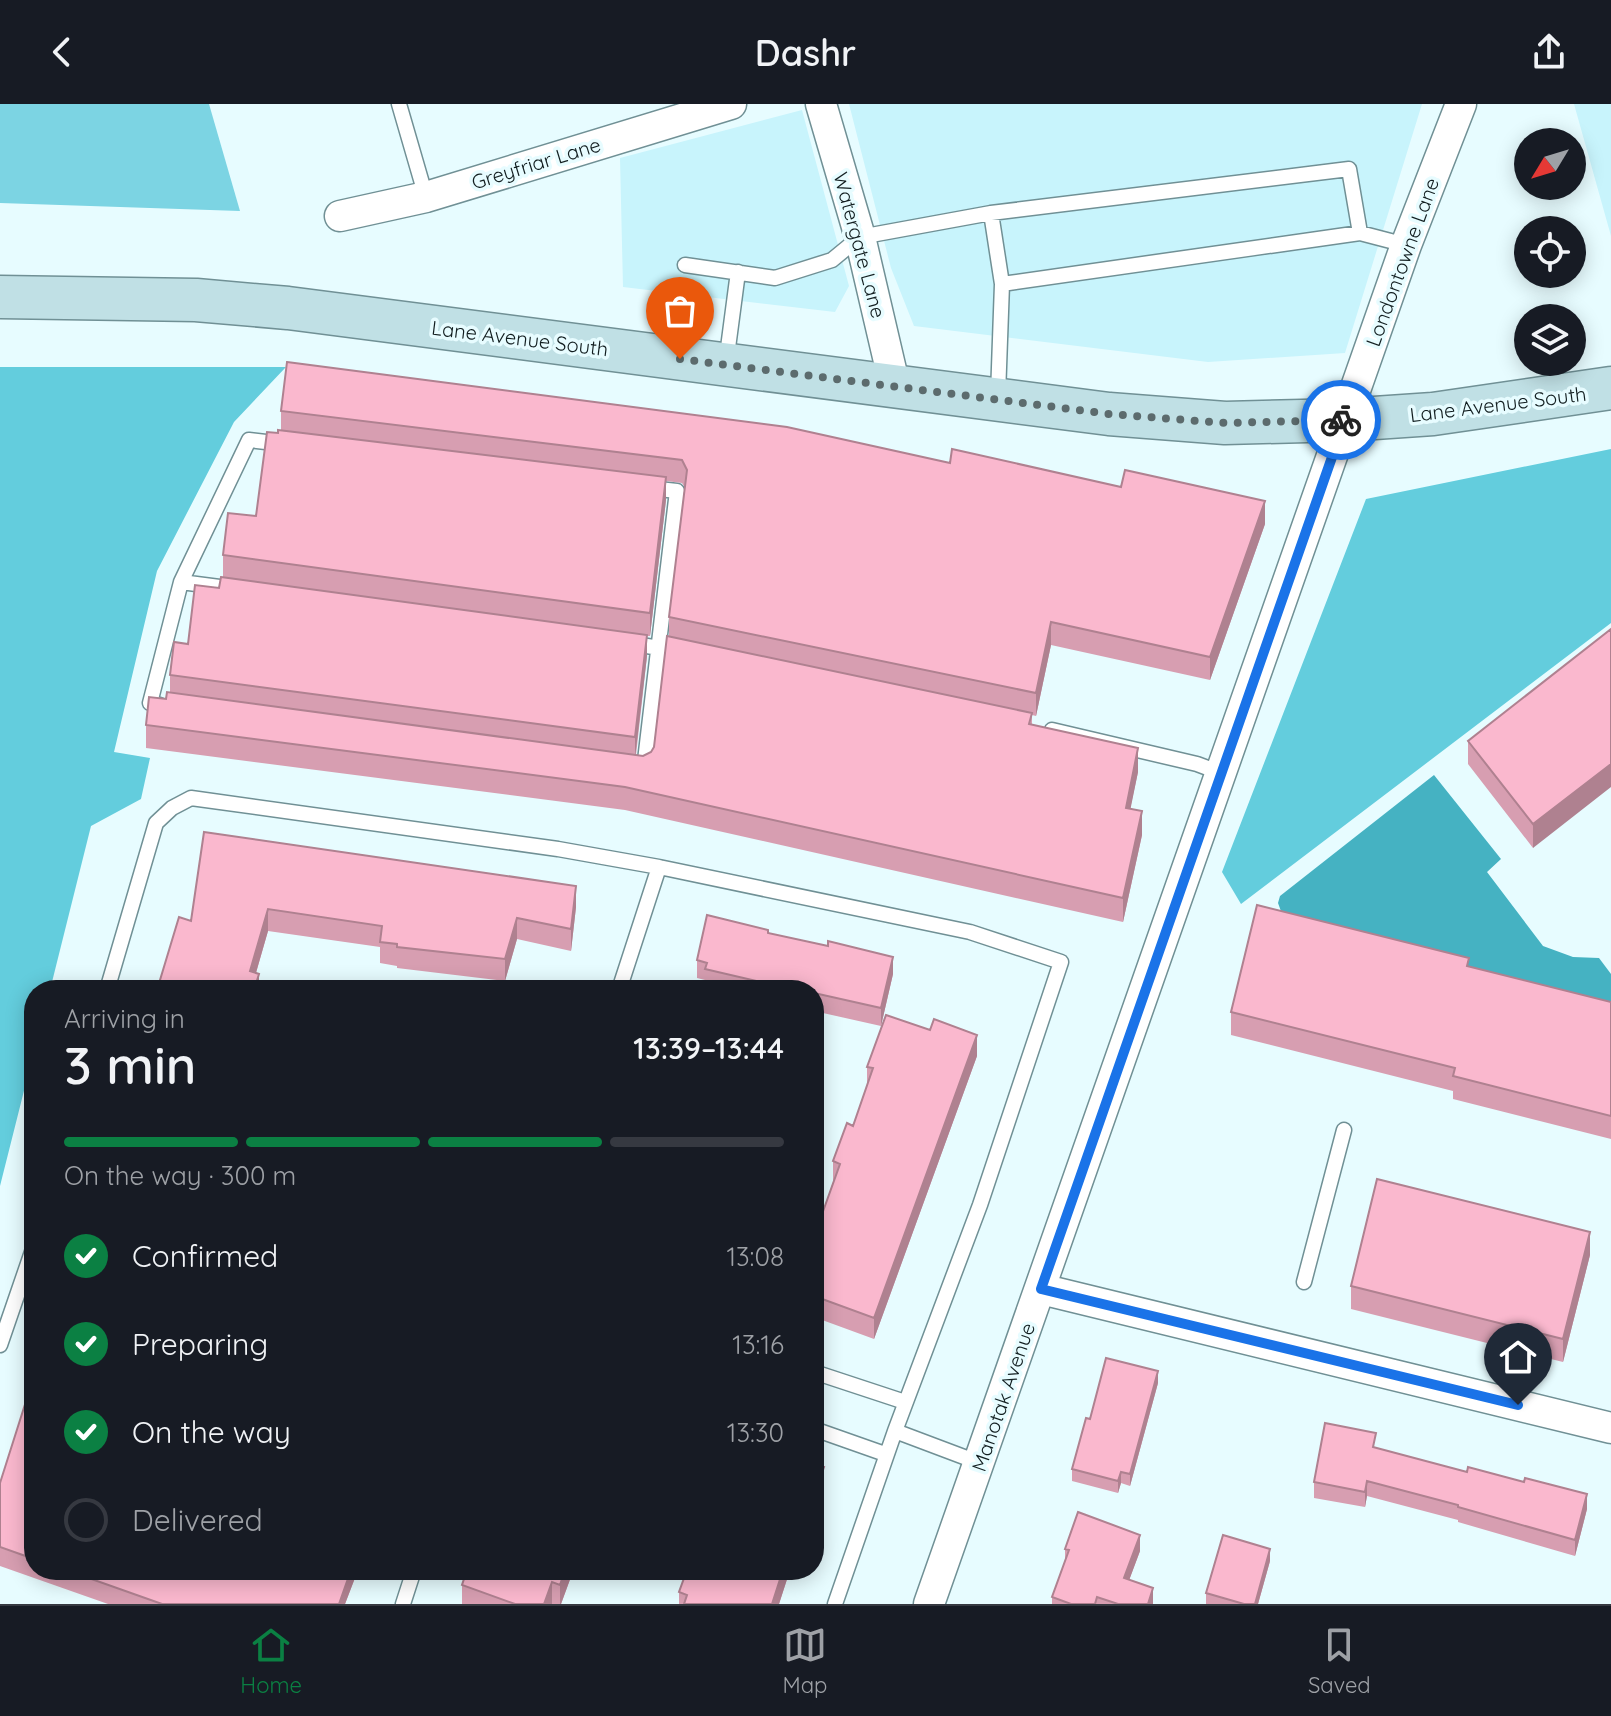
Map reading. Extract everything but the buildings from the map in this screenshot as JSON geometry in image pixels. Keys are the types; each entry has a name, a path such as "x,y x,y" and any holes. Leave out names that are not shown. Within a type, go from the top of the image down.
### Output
{"main road":[{"name":"Lane Avenue South","path":"0,297 196,300 288,308 1109,414 1225,423 1433,414 1611,388"}],"street":[{"name":"Greyfriar Lane","path":"340,216 426,197 731,104"},
{"name":"Watergate Lane","path":"821,104 860,237 895,387"},
{"name":"Londontowne Lane","path":"1345,420 1406,245 1461,104"},
{"name":"Manotak Avenue","path":"929,1604 1345,420"},
{"path":"1041,1289 1611,1428"}],"lane":[{"path":"399,104 426,197"},
{"path":"685,265 775,278 832,260 860,237 991,213 1349,169 1360,233"},
{"path":"991,213 1002,284 998,399"},
{"path":"1002,284 1360,233 1406,245"},
{"path":"726,365 738,272"},
{"path":"181,707 150,703 181,582 249,440 297,446"},
{"path":"628,767 644,769 677,491 630,485"},
{"path":"181,582 258,592"},
{"path":"611,641 703,656"},
{"path":"1040,727 1197,764 1222,773"},
{"path":"110,980 156,823 172,808 191,798 558,849 659,867 970,932 1061,962 980,1205 885,1454 835,1604"},
{"path":"622,980 659,867"},
{"path":"1304,1282 1344,1130"},
{"path":"0,1345 24,1277"},
{"path":"824,1375 905,1402"},
{"path":"895,1431 980,1463"},
{"path":"824,1433 885,1454"},
{"path":"403,1604 411,1580"}],"shaded area":[{"path":"0,104 209,104 240,211 0,203"},
{"path":"849,104 1422,104 1345,353 1208,362 914,326 891,268"},
{"path":"1574,104 1611,104 1611,236 1586,147 1586,128 1581,128"},
{"path":"802,110 849,286 835,312 623,287 620,158"},
{"path":"0,367 286,367 234,422 157,571 114,752 150,758 141,799 91,826 52,980 24,980 24,1091 0,1186"},
{"path":"1611,449 1611,623 1241,904 1222,872 1366,499"},
{"path":"1434,775 1501,859 1487,872 1543,946 1573,957 1599,958 1611,974 1611,1003 1286,925 1278,903 1280,896"}],"way so far":[{"path":"680,359 1109,414 1225,423 1341,420"}],"route":[{"path":"1341,420 1345,420 1041,1289 1518,1405"}]}
